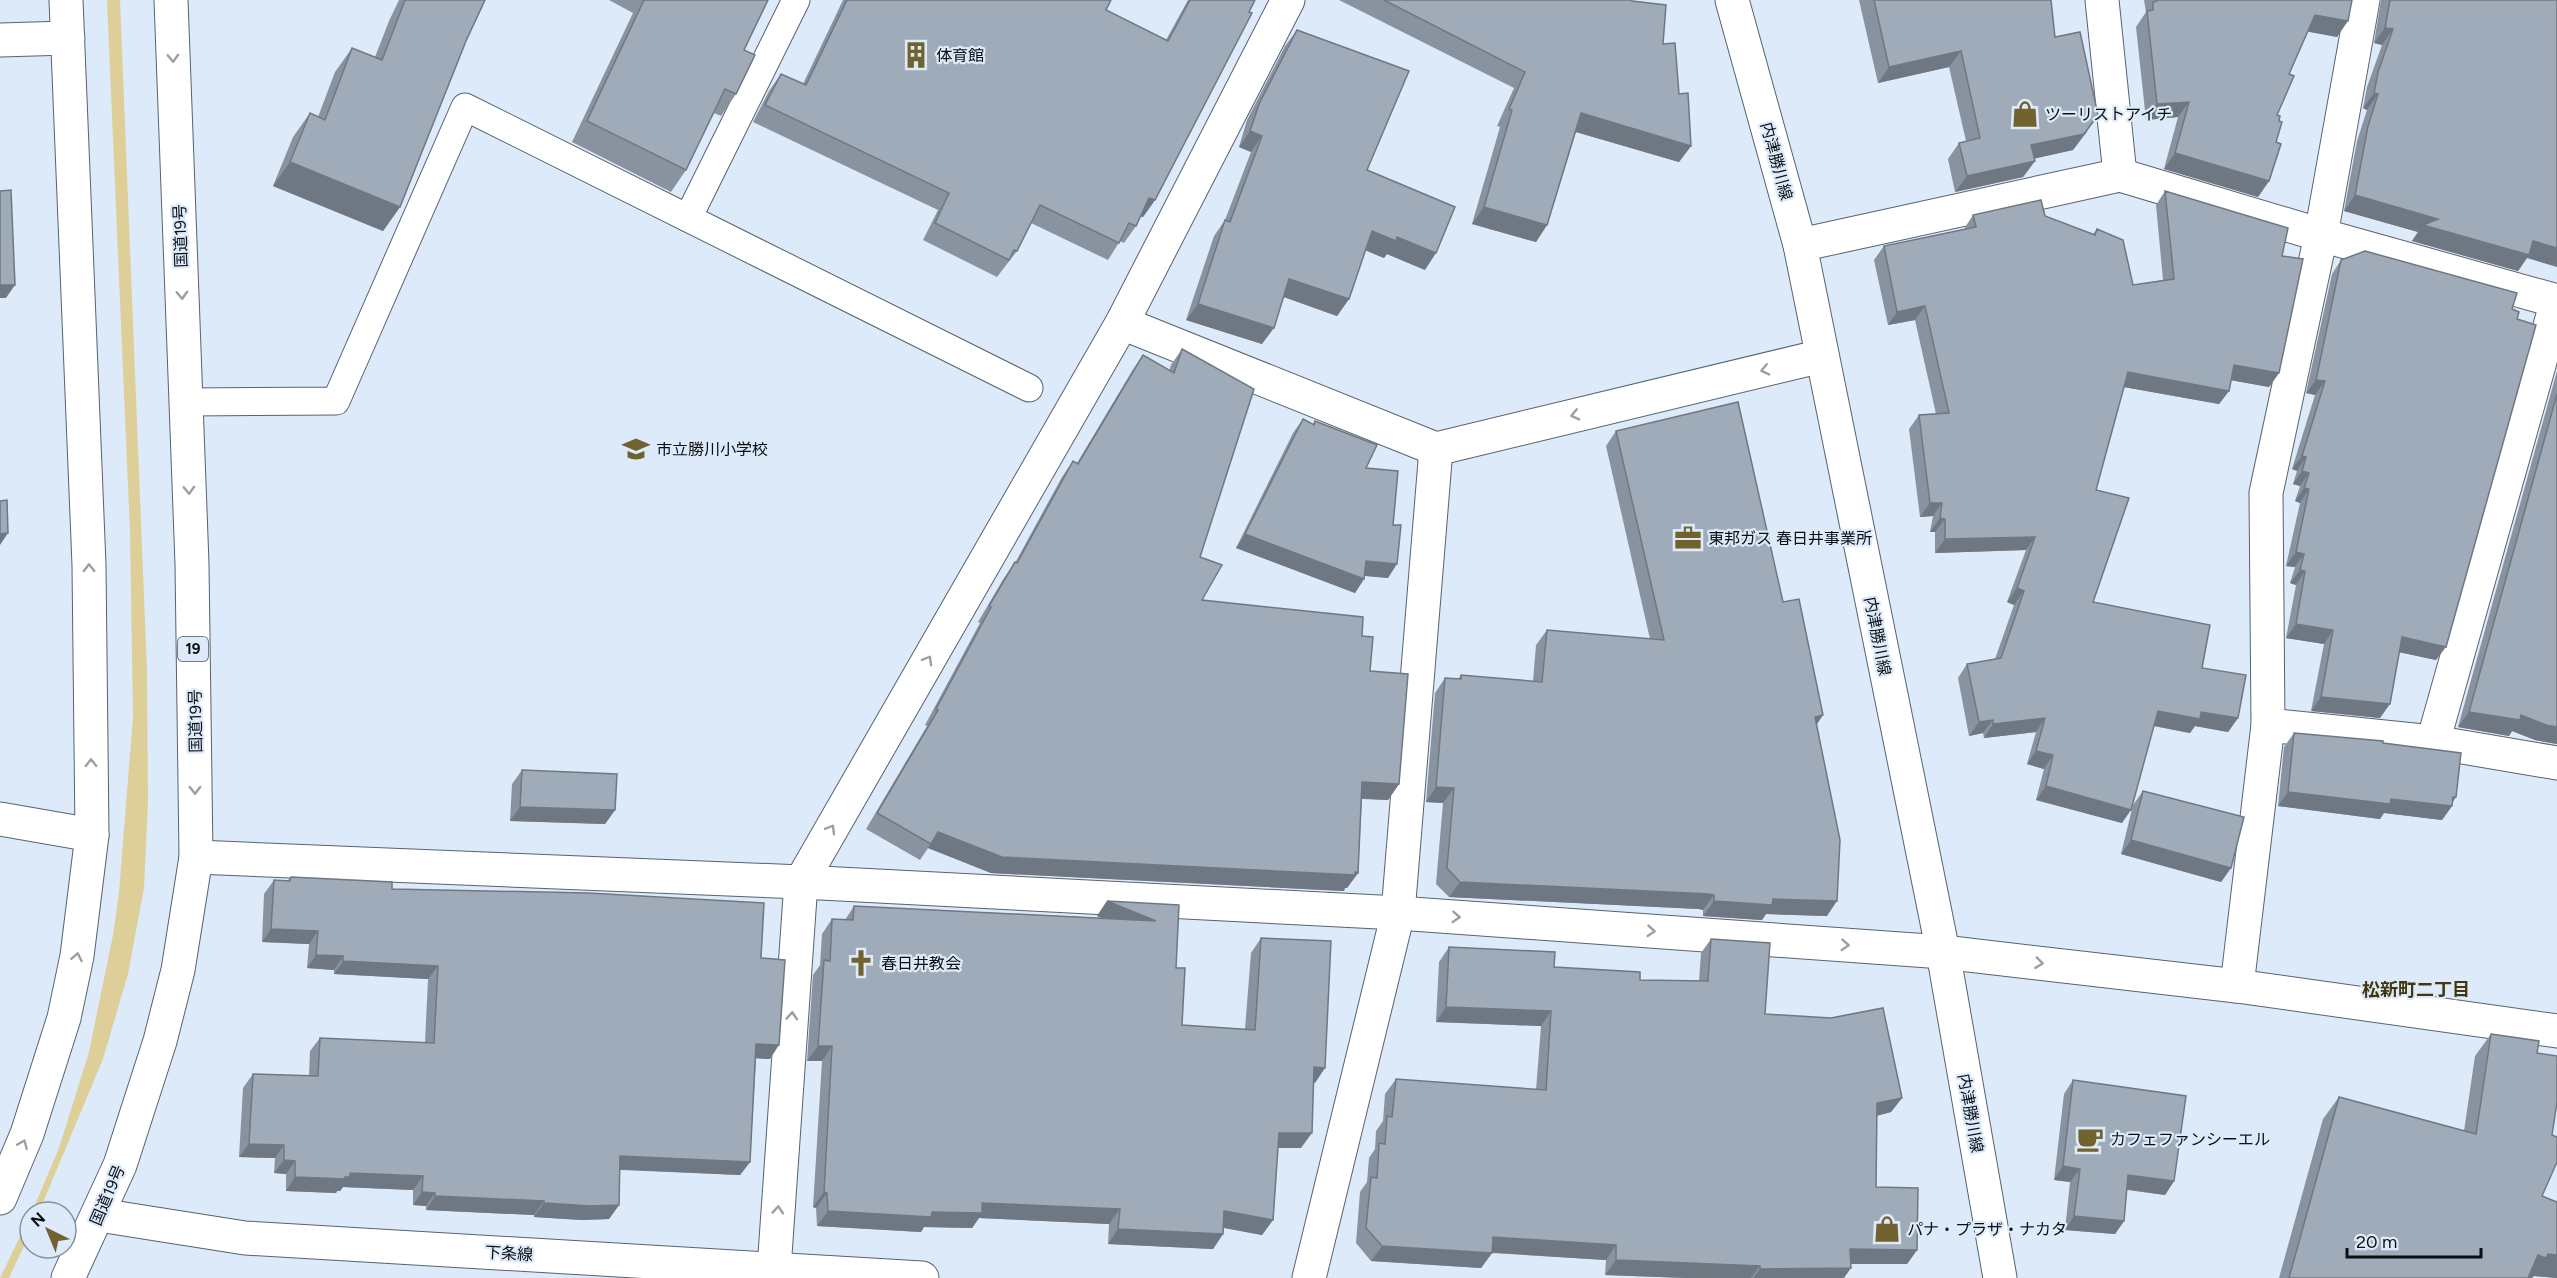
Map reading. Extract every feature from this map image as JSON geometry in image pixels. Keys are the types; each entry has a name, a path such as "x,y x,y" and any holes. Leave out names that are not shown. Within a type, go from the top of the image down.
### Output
{"main road":[{"path":"0,1198 27,1134 64,1018 77,956 92,835 89,566 66,0"},
{"name":"国道19号","path":"68,1278 99,1215 140,1109 178,970 196,857 192,564 171,0"},
{"path":"770,1273 801,882 1122,322 1288,0"},
{"name":"内津勝川線","path":"1732,0 1800,245 1942,952 2000,1278"},
{"path":"2102,0 2120,175"},
{"path":"2237,986 2268,725 2266,493 2320,235 2363,0"},
{"path":"0,40 68,38"},
{"path":"1800,245 2120,175 2320,235 2557,301 2433,742"},
{"path":"1122,322 1436,448 1822,356"},
{"path":"1309,1278 1398,913 1436,448"},
{"path":"2268,725 2433,742 2557,763"},
{"path":"0,819 92,835"},
{"path":"196,857 801,882 1398,913 1942,952 2237,986 2557,1031"},
{"name":"下条線","path":"99,1215 245,1238 770,1273 922,1278"}],"lane":[{"path":"687,218 796,0"},
{"path":"186,402 336,401 465,107 1029,388"}],"shaded area":[{"path":"107,0 120,0 147,671 148,801 144,888 128,974 103,1059 44,1200 37,1200 59,1148 89,1052 113,935 119,892 133,717 130,532"},
{"path":"18,1241 18,1259 9,1278 0,1278"}],"building":[{"path":"405,0 485,0 466,41 400,207 290,162 310,113 325,120 352,48 382,60"},
{"path":"644,0 768,0 744,50 755,55 736,94 725,89 686,170 587,121"},
{"path":"847,0 1111,0 1106,10 1168,41 1190,0 1255,0 1249,12 1252,13 1155,200 1149,198 1136,226 1129,223 1119,243 1040,205 1017,251 1014,250 1009,260 935,223 949,193 765,105 781,74 806,85"},
{"path":"1384,0 1632,0 1666,5 1663,44 1675,43 1679,94 1688,93 1691,146 1581,113 1547,225 1484,207 1512,110 1509,109 1525,72"},
{"path":"1874,0 2051,0 2055,37 2080,32 2098,115 2084,134 2031,145 2035,161 1967,176 1959,143 1980,138 1961,51 1889,67"},
{"path":"2157,0 2352,0 2348,21 2315,15 2289,74 2294,76 2277,115 2280,116 2279,121 2282,122 2276,142 2281,144 2269,181 2175,153 2189,102 2157,104 2147,11 2153,10 2153,2"},
{"path":"2390,0 2557,0 2557,248 2533,241 2529,255 2423,225 2438,219 2355,195 2368,126 2378,94 2374,93 2378,72 2393,29 2385,28"},
{"path":"1297,30 1409,71 1367,170 1455,207 1436,253 1397,237 1396,241 1372,231 1349,299 1289,279 1274,328 1198,304 1225,220 1230,222 1262,136 1250,131 1259,104"},
{"path":"11,190 15,285 0,285 0,191"},
{"path":"2165,191 2288,228 2282,256 2303,259 2279,373 2234,365 2229,391 2128,372 2096,490 2129,498 2093,602 2210,625 2202,668 2246,675 2238,718 2201,712 2200,719 2158,711 2131,810 2046,786 2053,755 2036,751 2045,718 1993,724 1993,720 1979,722 1967,664 2001,658 2024,591 2017,588 2035,537 1945,539 1945,519 1940,518 1942,503 1930,503 1919,415 1949,413 1925,306 1897,312 1884,246 1976,227 1973,215 2041,200 2045,216 2095,235 2097,229 2123,240 2133,285 2174,279"},
{"path":"2365,251 2517,293 2512,309 2519,312 2517,319 2536,325 2446,647 2402,637 2390,704 2321,697 2333,630 2296,624 2305,571 2300,570 2304,554 2296,552 2309,489 2304,488 2309,473 2302,471 2306,457 2302,456 2325,381 2316,380 2341,260"},
{"path":"1182,349 1254,389 1200,557 1222,565 1202,600 1363,617 1362,636 1373,637 1370,671 1408,674 1399,784 1362,782 1358,873 1355,872 1355,875 1002,857 938,832 931,844 877,813 938,710 936,709 991,607 989,606 1015,562 1017,563 1073,461 1078,464 1143,355 1174,373"},
{"path":"2557,394 2557,727 2521,715 2520,720 2469,712"},
{"path":"1738,402 1783,602 1799,599 1823,715 1815,717 1840,840 1837,901 1773,899 1772,905 1714,901 1714,895 1709,894 1460,882 1447,868 1454,788 1436,787 1445,678 1461,679 1461,675 1542,682 1547,630 1664,640 1616,431"},
{"path":"1303,419 1314,425 1315,421 1377,445 1366,468 1398,471 1393,525 1401,525 1397,564 1366,561 1364,579 1245,534"},
{"path":"7,500 8,533 0,534 0,501"},
{"path":"2294,733 2383,741 2383,743 2461,753 2456,797 2453,797 2452,806 2391,799 2390,804 2288,792"},
{"path":"522,770 617,774 615,810 520,807"},
{"path":"2143,791 2244,817 2231,868 2131,840"},
{"path":"291,877 392,882 392,889 589,893 764,903 761,958 785,960 779,1045 756,1044 750,1162 620,1156 619,1205 591,1206 544,1203 544,1201 435,1196 435,1193 422,1192 423,1176 350,1173 350,1177 345,1177 345,1179 295,1177 295,1161 284,1160 284,1145 249,1144 253,1074 318,1076 320,1038 434,1043 438,966 343,961 343,956 316,955 318,931 271,929 274,880 290,881"},
{"path":"1107,901 1179,905 1176,968 1185,968 1182,1025 1255,1030 1261,938 1331,941 1325,1068 1314,1067 1312,1133 1279,1133 1273,1220 1224,1211 1223,1234 1118,1229 1120,1209 982,1203 982,1213 932,1212 931,1217 828,1211 827,1193 824,1192 832,1046 818,1046 824,960 830,961 832,919 853,920 854,906 1156,921"},
{"path":"1711,939 1770,943 1765,1014 1831,1018 1883,1008 1902,1098 1877,1103 1876,1187 1918,1188 1917,1250 1850,1249 1851,1268 1760,1269 1760,1266 1616,1260 1616,1245 1493,1237 1492,1253 1382,1246 1366,1228 1371,1177 1377,1178 1379,1143 1385,1144 1387,1116 1392,1117 1396,1079 1546,1090 1551,1011 1446,1007 1449,947 1555,952 1554,967 1640,972 1640,980 1708,981"},
{"path":"2491,1034 2539,1041 2537,1053 2557,1056 2557,1102 2552,1135 2557,1137 2557,1162 2542,1196 2557,1202 2557,1255 2548,1254 2546,1258 2538,1255 2528,1278 2289,1278 2339,1097 2476,1134"},
{"path":"2073,1080 2186,1096 2174,1181 2128,1175 2124,1221 2074,1216 2080,1169 2063,1166"}],"place":[{"name":"体育館","path":"916,55"},
{"name":"ツーリストアイチ","path":"2025,114"},
{"name":"市立勝川小学校","path":"636,449"},
{"name":"東邦ガス 春日井事業所","path":"1688,538"},
{"name":"春日井教会","path":"861,963"},
{"name":"カフェファンシーエル","path":"2090,1139"},
{"name":"パナ・プラザ・ナカタ","path":"1887,1229"}],"district":[{"name":"松新町二丁目","path":"2416,990"}]}
